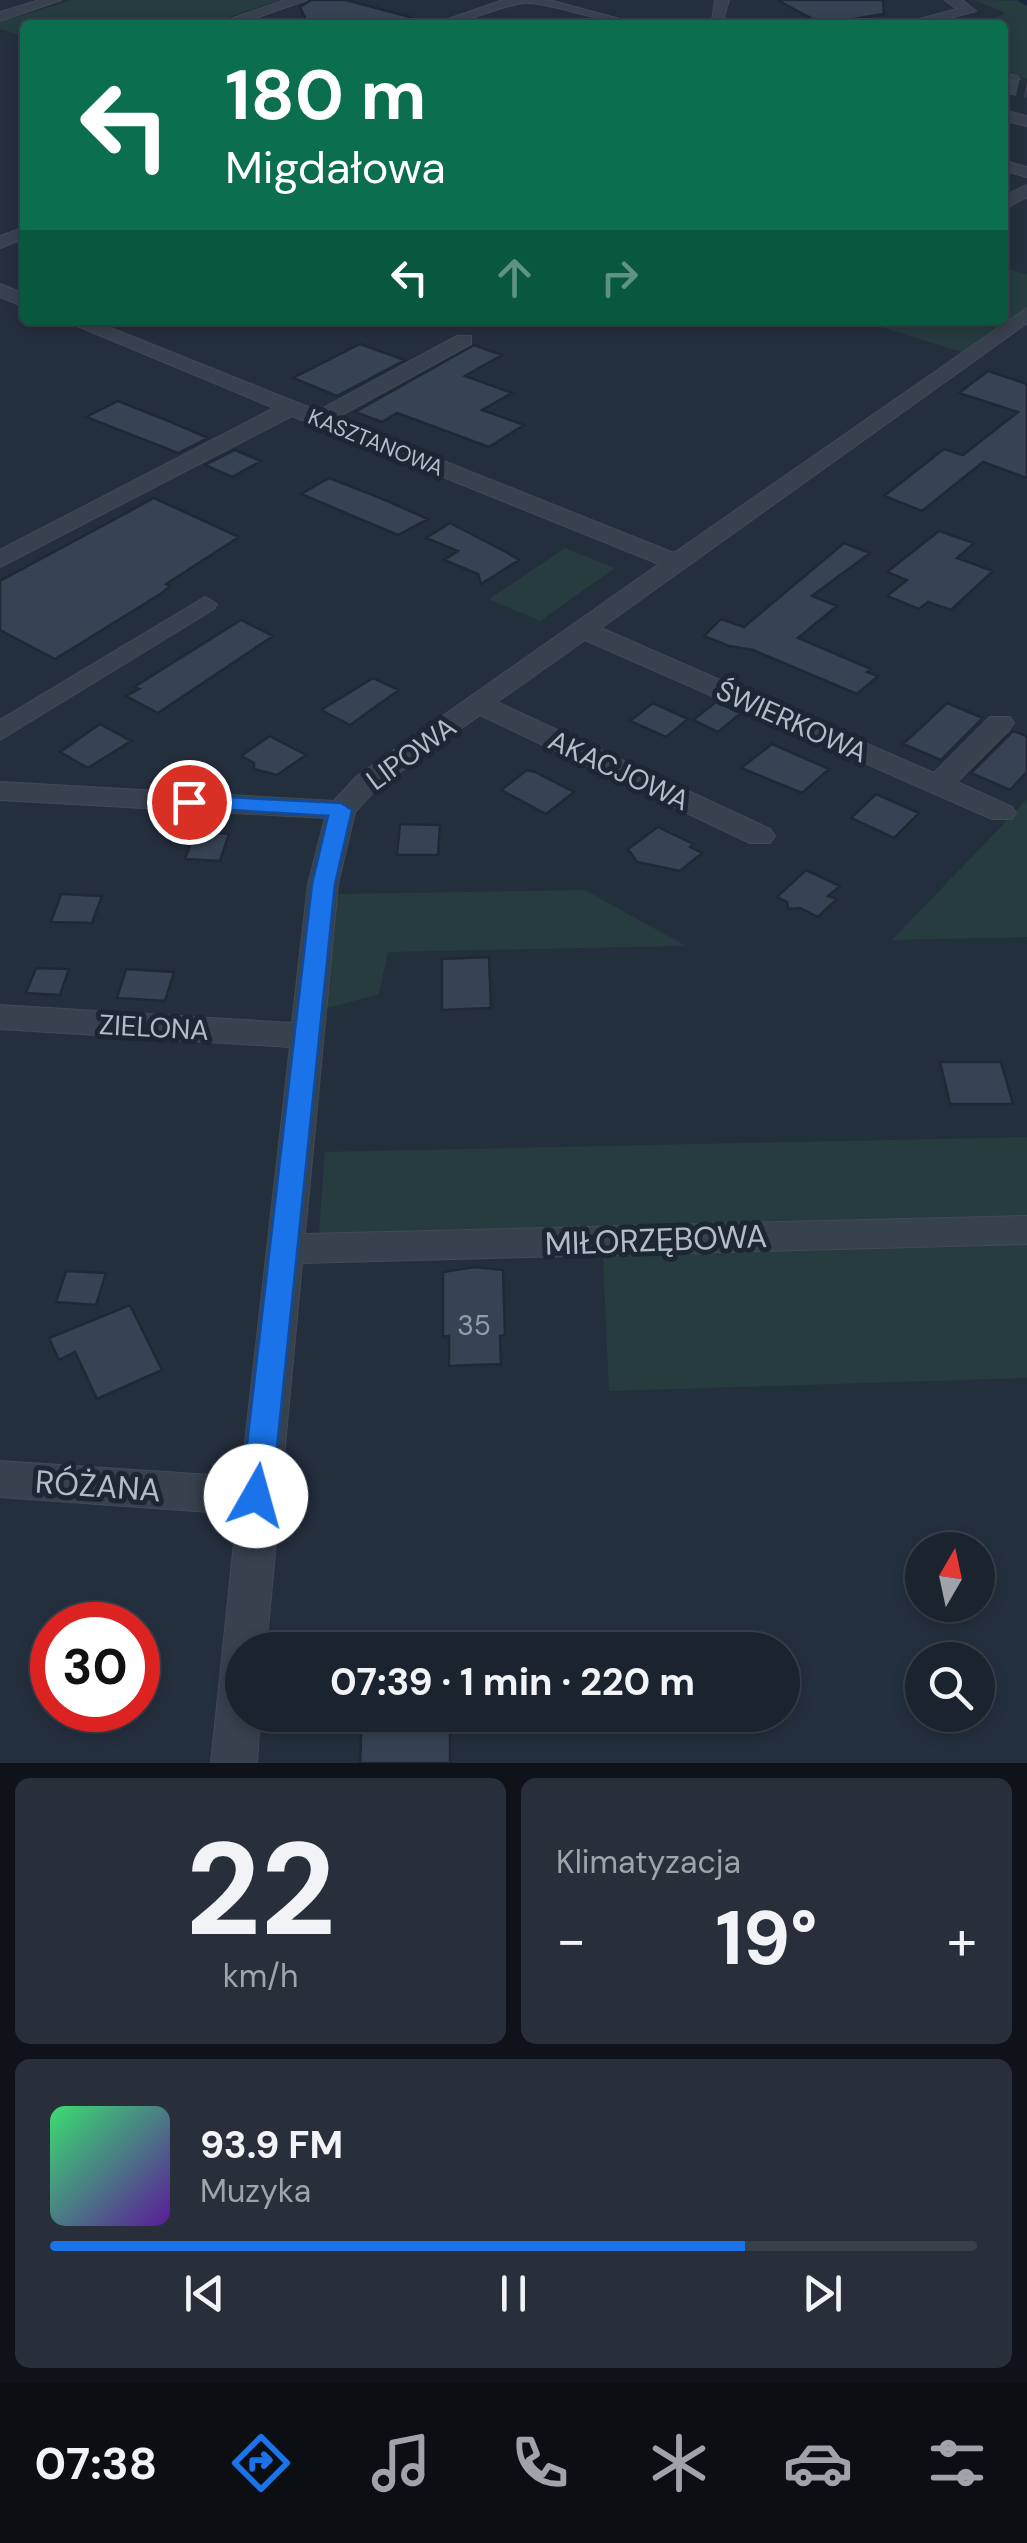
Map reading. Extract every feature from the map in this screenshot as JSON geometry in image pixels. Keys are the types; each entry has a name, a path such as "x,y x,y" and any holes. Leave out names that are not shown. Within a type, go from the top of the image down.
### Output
{"street":[{"path":"0,16 54,0"},
{"path":"238,20 300,0"},
{"path":"454,20 517,0"},
{"path":"531,0 600,20"},
{"path":"927,20 969,11 952,0"},
{"name":"LIPOWA","path":"245,1632 256,1496 323,884 341,810 366,783 1027,314"},
{"name":"KASZTANOWA","path":"85,325 678,563"},
{"path":"318,418 464,340"},
{"path":"0,560 290,408"},
{"path":"0,732 205,604"},
{"name":"ŚWIERKOWA","path":"582,628 1002,813"},
{"name":"AKACJOWA","path":"480,704 760,836"},
{"path":"938,784 1000,723"},
{"path":"0,791 341,810"},
{"name":"ZIELONA","path":"0,1018 308,1036"},
{"name":"MIŁORZĘBOWA","path":"286,1249 1027,1230"},
{"name":"RÓŻANA","path":"0,1479 256,1496"},
{"path":"234,1763 236,1732"}],"green space":[{"path":"72,0 280,0 220,20 20,20 20,35 0,29 0,22"},
{"path":"975,0 1027,1 1027,79 1008,71 1008,20 993,20 1005,13"},
{"path":"1008,269 1027,274 1027,308 1008,322"},
{"path":"874,325 1004,325 965,353"},
{"path":"565,548 615,568 540,621 489,599"},
{"path":"1027,799 1027,937 892,940 1017,810"},
{"path":"585,890 686,946 388,952 379,994 324,1009 334,894"},
{"path":"1027,1137 1027,1378 609,1391 602,1239 318,1244 325,1152"}],"building":[{"path":"311,0 346,0 410,17 306,20 300,7"},
{"path":"777,0 883,0 884,14 814,20"},
{"path":"360,344 405,360 337,396 293,378"},
{"path":"474,345 502,355 465,376 512,393 482,410 524,425 489,447 397,413 382,422 355,412"},
{"path":"988,371 1027,384 1027,478 983,462 922,511 884,496 944,449 963,455 1018,412 959,393"},
{"path":"118,401 208,438 178,453 86,417"},
{"path":"235,450 261,461 232,477 205,465"},
{"path":"329,478 428,519 398,535 301,494"},
{"path":"154,498 239,537 166,584 170,586 162,593 55,659 0,630 0,581"},
{"path":"450,523 519,560 481,584 478,574 444,560 458,551 426,538"},
{"path":"939,531 974,543 957,558 993,571 951,610 928,602 919,609 887,596 907,580 887,572"},
{"path":"844,543 870,553 812,596 837,606 798,638 871,669 867,672 878,676 857,694 753,650 704,636 721,619 744,627"},
{"path":"241,620 273,636 158,713 126,696 139,689 134,687"},
{"path":"373,678 399,690 350,725 321,710"},
{"path":"716,702 741,713 718,732 693,720"},
{"path":"653,703 688,719 666,737 630,721"},
{"path":"947,703 983,718 941,760 903,744"},
{"path":"100,724 131,741 88,768 60,752"},
{"path":"1013,731 1027,736 1027,772 1010,790 971,773"},
{"path":"270,736 306,755 277,775 254,769 254,763 241,756"},
{"path":"772,744 829,769 802,793 741,768"},
{"path":"527,770 574,792 546,814 501,790"},
{"path":"876,794 919,813 894,838 851,818"},
{"path":"400,824 440,825 438,855 397,855"},
{"path":"658,827 693,844 690,847 702,853 680,871 637,862 628,849"},
{"path":"195,831 229,834 220,861 185,859"},
{"path":"806,870 840,886 828,896 837,899 818,917 800,908 788,909 787,902 777,897"},
{"path":"61,894 102,896 92,923 51,922"},
{"path":"489,957 491,1008 442,1010 442,959"},
{"path":"36,968 69,969 60,995 26,993"},
{"path":"126,969 174,972 165,1001 117,998"},
{"path":"940,1062 1001,1062 1013,1104 950,1104"},
{"path":"475,1267 503,1270 505,1335 500,1336 501,1364 449,1366 449,1336 443,1337 443,1272"},
{"path":"66,1271 106,1273 96,1305 56,1302"},
{"path":"130,1305 162,1370 97,1399 75,1352 59,1360 49,1338"},
{"path":"361,1732 450,1732 450,1763 360,1763"}],"waterway":[{"path":"1021,0 1027,3"}],"tunnel":[{"path":"1008,86 1027,90"}],"route":[{"path":"189,802 341,810 332,834 323,884 256,1496"}]}
